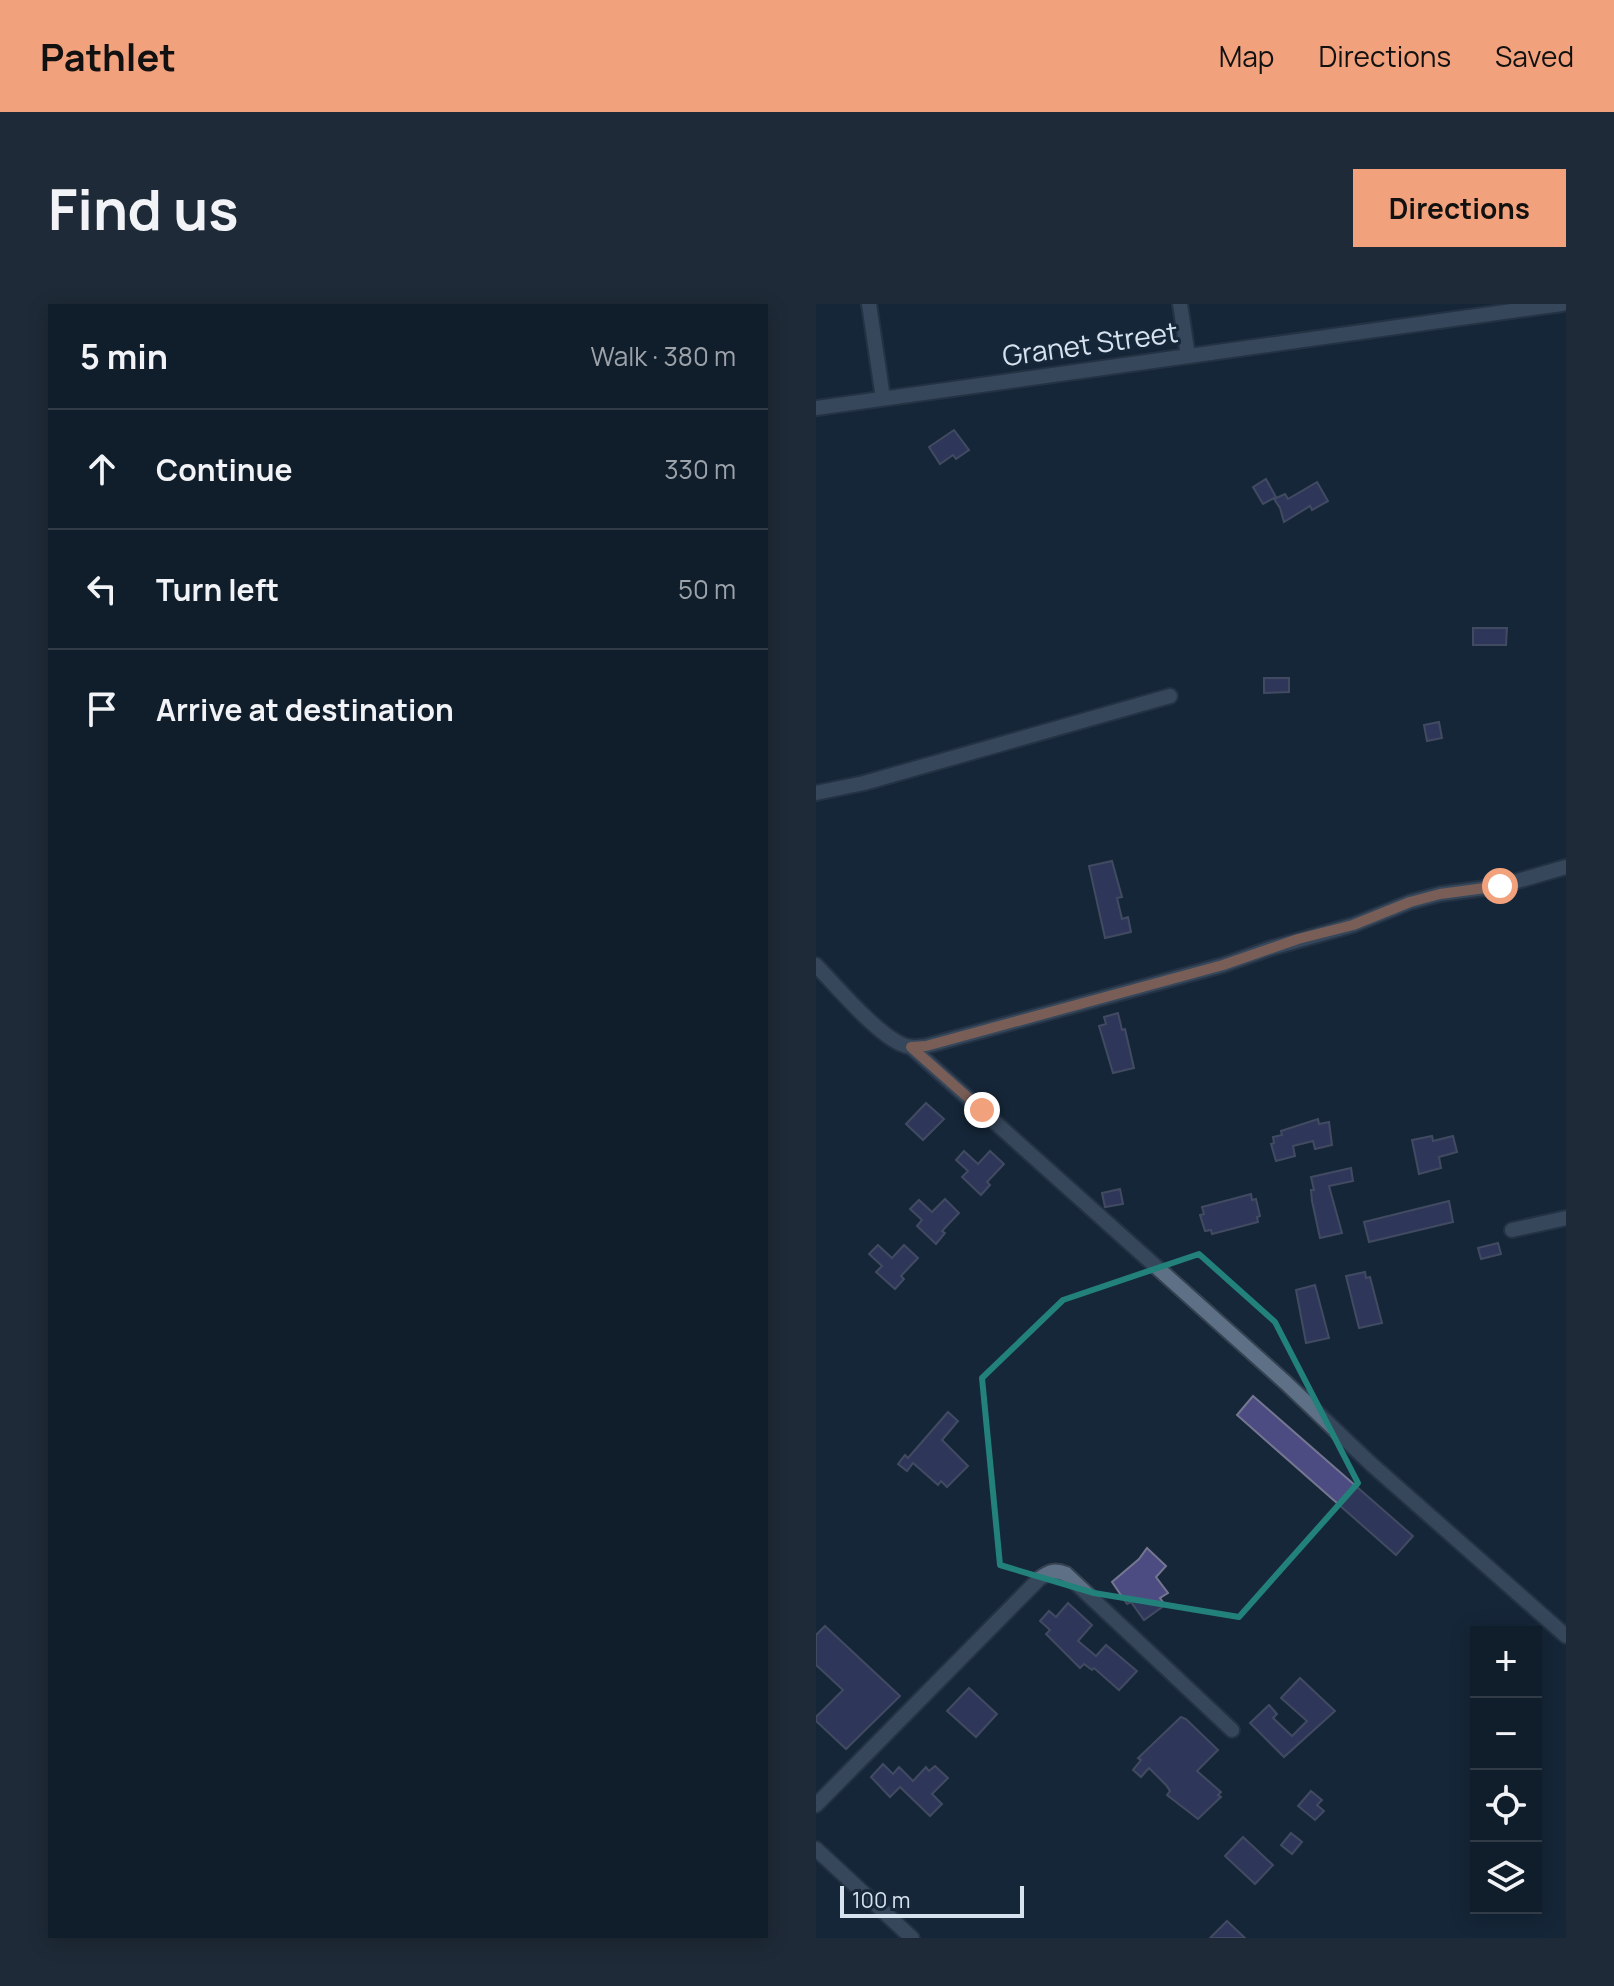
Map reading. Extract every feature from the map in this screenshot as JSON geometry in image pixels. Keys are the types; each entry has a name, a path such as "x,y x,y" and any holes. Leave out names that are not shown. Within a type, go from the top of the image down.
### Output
{"street":[{"path":"869,304 883,398"},
{"path":"1180,304 1188,356"},
{"name":"Granet Street","path":"816,408 1562,304"},
{"path":"816,793 864,783 1170,696"},
{"path":"816,965 882,1031 899,1043 911,1047 926,1046 1223,965 1285,943 1353,925 1410,902 1440,894 1500,886 1565,869"},
{"path":"911,1047 1286,1383 1370,1463 1566,1636"},
{"path":"1512,1230 1566,1218"},
{"path":"816,1805 1050,1571 1066,1574 1232,1730"},
{"path":"1550,1620 1566,1616"},
{"path":"816,1849 912,1938"}],"highlighted area":[{"path":"1199,1254 1275,1322 1358,1483 1239,1617 1094,1593 1000,1565 982,1378 1063,1300"}],"building":[{"path":"954,430 969,450 956,459 953,455 940,464 929,447"},
{"path":"1266,479 1276,497 1263,504 1253,487"},
{"path":"1317,482 1328,501 1312,510 1310,506 1284,522 1274,499 1285,494 1288,499"},
{"path":"1473,628 1507,628 1506,645 1473,645"},
{"path":"1264,678 1289,678 1289,692 1264,693"},
{"path":"1439,722 1442,738 1427,741 1424,725"},
{"path":"1112,861 1122,897 1117,898 1122,919 1128,917 1131,932 1105,938 1089,866"},
{"path":"1118,1013 1134,1068 1113,1073 1099,1026 1106,1024 1104,1017"},
{"path":"926,1103 944,1119 923,1140 906,1124"},
{"path":"1318,1119 1319,1124 1329,1122 1332,1145 1315,1149 1313,1141 1293,1146 1295,1156 1276,1161 1271,1144 1274,1143 1273,1137 1282,1135 1281,1131"},
{"path":"1432,1136 1433,1141 1453,1136 1457,1152 1439,1157 1441,1168 1419,1174 1412,1140"},
{"path":"964,1151 978,1164 990,1151 1004,1164 987,1182 990,1185 981,1195 962,1177 968,1171 956,1160"},
{"path":"1351,1168 1353,1181 1329,1186 1342,1233 1320,1238 1312,1201 1311,1190 1314,1190 1311,1177"},
{"path":"1120,1189 1123,1204 1105,1207 1102,1193"},
{"path":"1251,1194 1252,1200 1256,1199 1260,1216 1257,1217 1258,1222 1212,1234 1211,1230 1205,1231 1200,1215 1204,1214 1202,1207"},
{"path":"945,1199 959,1213 942,1231 945,1233 936,1244 917,1226 922,1220 910,1209 919,1200 932,1212"},
{"path":"1449,1201 1453,1222 1369,1242 1364,1222"},
{"path":"1498,1243 1501,1254 1481,1259 1478,1248"},
{"path":"878,1245 892,1258 904,1245 918,1258 901,1276 904,1279 895,1289 876,1272 882,1266 869,1254"},
{"path":"1365,1272 1366,1278 1370,1277 1382,1323 1359,1328 1346,1276"},
{"path":"1315,1285 1329,1338 1306,1343 1296,1290"},
{"path":"1253,1396 1413,1536 1396,1555 1237,1415"},
{"path":"948,1412 958,1421 942,1440 968,1466 947,1487 941,1481 938,1485 913,1463 907,1471 898,1464 905,1455 908,1458"},
{"path":"1147,1548 1166,1566 1156,1577 1168,1593 1160,1598 1165,1605 1144,1620 1131,1602 1127,1604 1112,1582"},
{"path":"1068,1603 1092,1625 1078,1641 1096,1656 1106,1645 1137,1671 1119,1690 1094,1668 1092,1670 1084,1664 1080,1668 1046,1634 1050,1630 1040,1621 1049,1611 1056,1617"},
{"path":"825,1626 900,1696 846,1749 816,1721 816,1717 843,1690 816,1665 816,1635"},
{"path":"1300,1678 1335,1711 1284,1757 1250,1723 1269,1705 1277,1714 1273,1718 1292,1736 1307,1721 1281,1698"},
{"path":"969,1688 997,1714 976,1737 947,1711"},
{"path":"1181,1717 1218,1750 1197,1771 1221,1792 1218,1795 1221,1797 1198,1819 1167,1795 1170,1791 1166,1785 1149,1768 1141,1777 1133,1770 1141,1760 1138,1758"},
{"path":"883,1764 893,1774 899,1767 913,1781 926,1767 929,1771 935,1766 948,1778 932,1794 942,1804 930,1816 900,1787 890,1797 871,1777"},
{"path":"1311,1791 1322,1800 1317,1805 1324,1811 1315,1820 1298,1806"},
{"path":"1291,1833 1302,1842 1292,1854 1281,1845"},
{"path":"1243,1837 1273,1865 1255,1884 1225,1856"},
{"path":"1227,1921 1245,1938 1210,1938"}],"route":[{"path":"982,1110 911,1047 926,1046 1223,965 1298,939 1353,925 1410,902 1440,894 1500,886"}]}
